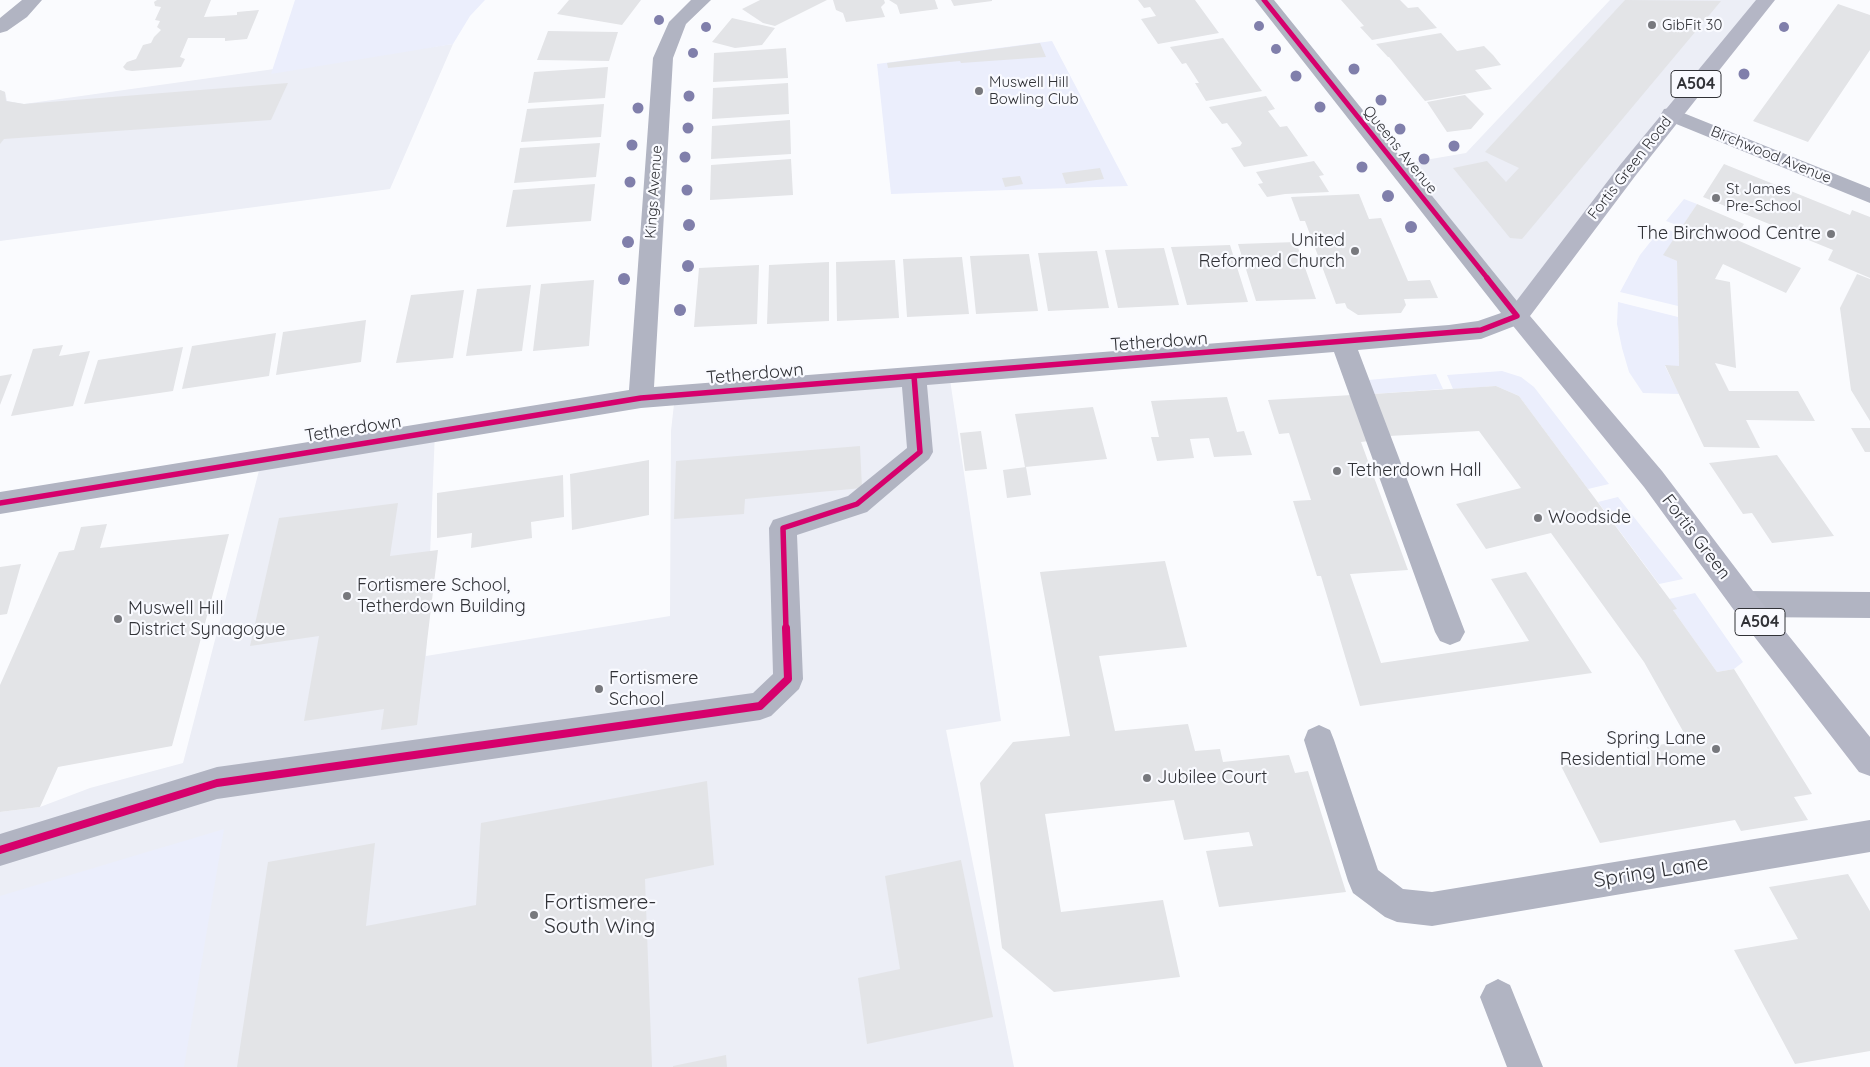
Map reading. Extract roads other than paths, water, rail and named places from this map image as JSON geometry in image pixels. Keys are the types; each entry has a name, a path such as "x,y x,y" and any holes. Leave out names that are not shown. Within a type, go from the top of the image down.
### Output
{"main road":[{"name":"Fortis Green Road","path":"1517,316 1671,114 1766,0"},
{"name":"Fortis Green","path":"1517,316 1653,479 1746,604 1870,761"}],"street":[{"path":"0,27 20,13 33,0"},
{"name":"Kings Avenue","path":"641,398 662,58 678,22 702,0"},
{"name":"Queens Avenue","path":"1264,0 1517,316"},
{"name":"Birchwood Avenue","path":"1671,114 1870,196"},
{"name":"Tetherdown","path":"0,503 641,398 1474,331 1517,316"},
{"path":"1343,343 1450,632"},
{"path":"0,850 217,783 760,706 788,679 783,528 857,504 920,452 914,376"},
{"path":"1746,604 1870,605"},
{"name":"Spring Lane","path":"1319,740 1365,881 1397,905 1432,909 1870,836"},
{"path":"1498,997 1525,1067"}],"place":[{"name":"GibFit 30","path":"1652,25"},
{"name":"Muswell Hill Bowling Club","path":"979,91"},
{"name":"St James Pre-School","path":"1716,198"},
{"name":"The Birchwood Centre","path":"1831,234"},
{"name":"United Reformed Church","path":"1355,251"},
{"name":"Tetherdown Hall","path":"1337,471"},
{"name":"Woodside","path":"1538,518"},
{"name":"Fortismere School, Tetherdown Building","path":"347,596"},
{"name":"Muswell Hill District Synagogue","path":"118,619"},
{"name":"Fortismere School","path":"599,689"},
{"name":"Spring Lane Residential Home","path":"1716,749"},
{"name":"Jubilee Court","path":"1147,778"},
{"name":"Fortismere- South Wing","path":"534,915"}]}
